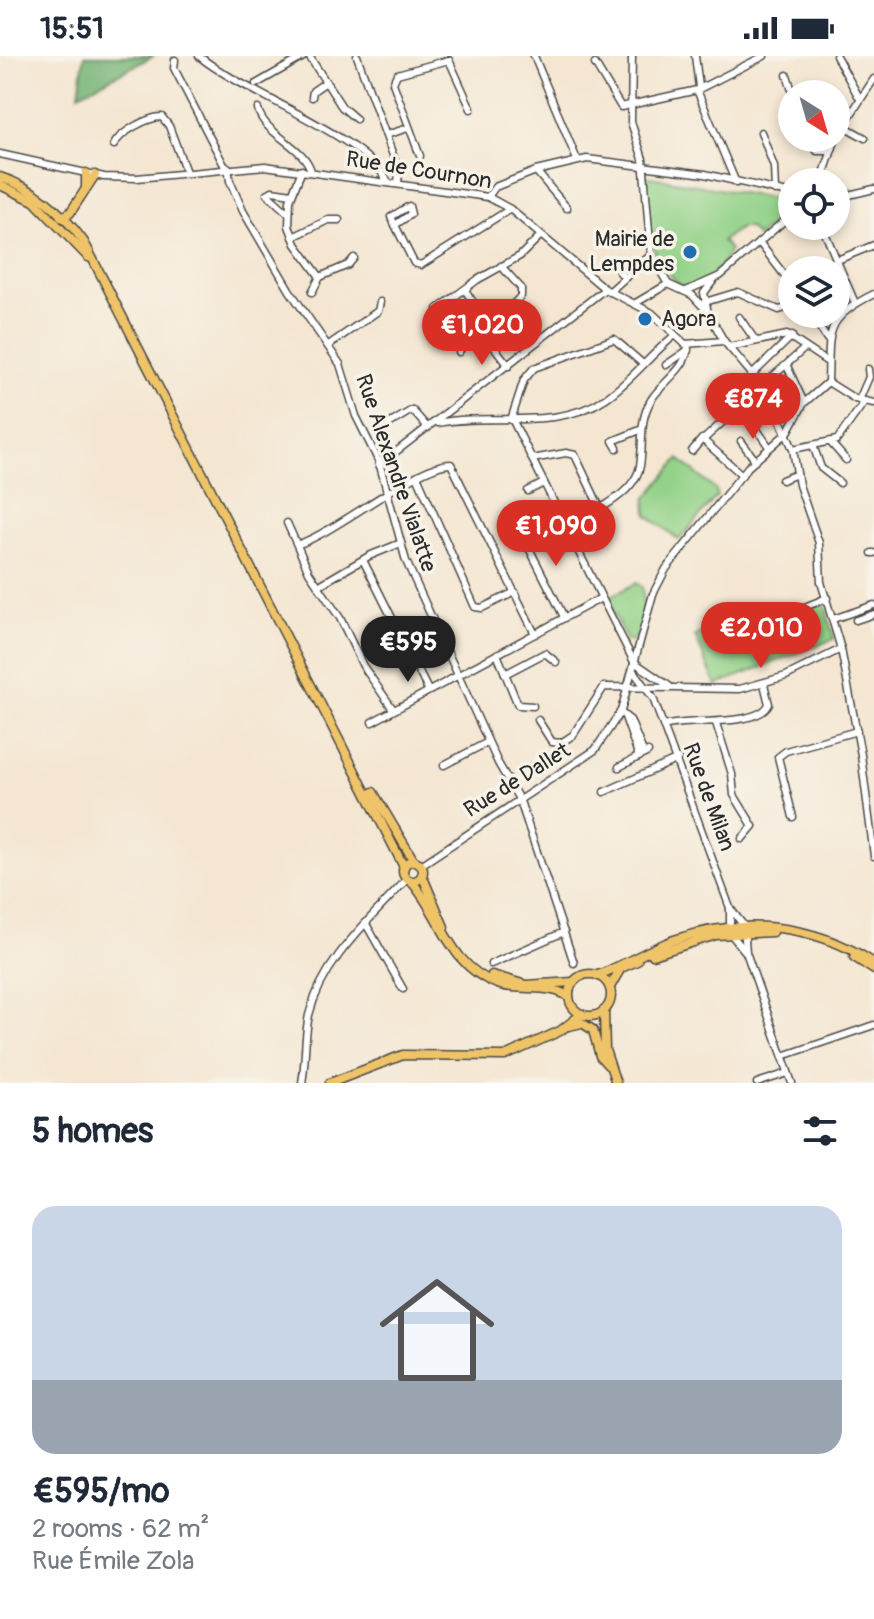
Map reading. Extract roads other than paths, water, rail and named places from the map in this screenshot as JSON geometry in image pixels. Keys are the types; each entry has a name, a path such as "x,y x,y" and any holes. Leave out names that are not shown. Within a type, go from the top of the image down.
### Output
{"main road":[{"path":"59,219 95,175"},
{"path":"0,177 42,198 94,263 358,772 409,880 453,950 478,974 506,987 558,990 602,1030"},
{"path":"0,185 34,201 59,219"},
{"path":"358,772 419,867 452,940 481,969 526,985 573,982 695,939 745,929 812,935 874,963"},
{"path":"404,867 419,867"},
{"path":"409,880 419,867"},
{"path":"745,929 810,939 848,954 874,970"},
{"path":"610,987 629,961"},
{"path":"598,975 610,987 612,997 604,1011 602,1030 609,1066 616,1083"},
{"path":"564,1028 573,982"},
{"path":"330,1083 388,1058 417,1052 462,1057 505,1056 587,1015 604,1011"},
{"path":"564,1028 589,1025 596,1033 600,1056 609,1066"}],"street":[{"path":"199,56 217,70 337,137 380,170 388,182"},
{"path":"256,84 307,56 342,107 356,119"},
{"path":"357,56 399,172 398,183"},
{"path":"534,56 577,160"},
{"path":"632,56 631,122 644,165 651,255 668,284 686,291 708,313 726,344 768,393 788,432 797,474 817,536 821,582 841,649 857,731 874,856"},
{"path":"695,56 698,89 736,183"},
{"path":"595,64 621,107 698,89 764,56"},
{"path":"836,56 860,99"},
{"name":"Rue Alexandre Vialatte","path":"175,60 174,68 227,167 243,211 290,291 330,344 343,372 356,416 379,465 418,593 518,799 574,963"},
{"path":"420,156 393,83 397,74 449,60 471,109"},
{"path":"787,75 789,80"},
{"path":"850,113 874,79"},
{"path":"312,97 313,91 326,82"},
{"path":"258,109 263,120 306,162 311,171"},
{"path":"114,145 117,138 162,117 169,126 186,172"},
{"path":"371,122 381,122"},
{"path":"386,135 408,128"},
{"path":"850,130 865,138"},
{"path":"761,132 774,167 775,191"},
{"name":"Rue de Cournon","path":"0,154 95,175 186,172 227,167 302,170 488,197 510,209 607,291 647,309"},
{"path":"488,197 495,187 577,160 705,174 778,192"},
{"path":"302,170 288,213 293,237 320,277"},
{"path":"536,171 567,208"},
{"path":"850,195 874,189"},
{"path":"288,213 270,200 267,193 292,194"},
{"path":"395,225 414,263 421,265 510,209"},
{"path":"293,237 328,220 339,220"},
{"path":"708,313 706,289 778,227"},
{"path":"438,309 520,256 540,236"},
{"path":"759,242 778,267"},
{"path":"847,256 874,245"},
{"path":"379,465 651,255"},
{"path":"312,292 320,277 348,265 354,258"},
{"path":"459,352 522,293 501,266"},
{"path":"615,266 624,277"},
{"path":"686,291 713,281"},
{"path":"634,304 644,301 668,284"},
{"path":"465,290 473,302 472,318 509,366"},
{"path":"705,302 738,292 778,310"},
{"path":"850,294 855,303"},
{"path":"828,382 827,339 833,326 855,303 874,294"},
{"path":"644,301 647,309 688,348"},
{"path":"330,344 378,311 380,302"},
{"path":"739,317 755,340"},
{"path":"820,328 827,339"},
{"path":"431,426 454,419 548,417 594,405 610,395 674,336"},
{"path":"751,376 792,336"},
{"path":"666,365 688,348 709,341 726,344 792,336 826,361"},
{"path":"643,364 614,339 540,364 524,380 512,420 636,663 672,687"},
{"path":"762,386 804,347"},
{"path":"564,617 529,548 531,540 614,502 638,473 640,430 649,405 686,360 688,348"},
{"path":"787,366 804,403"},
{"path":"793,449 831,443 843,436 862,401 869,377 868,369"},
{"path":"788,432 804,403 828,382"},
{"path":"828,382 862,401 874,403"},
{"path":"692,451 737,409 768,393 804,403"},
{"path":"460,403 471,418"},
{"path":"389,424 412,410 431,426"},
{"path":"451,411 454,419"},
{"path":"617,448 613,441 640,430"},
{"path":"758,431 769,447"},
{"name":"Rue de Dallet","path":"419,867 518,799 585,759 608,734 622,715 649,608 661,579 682,546 742,475 788,432"},
{"path":"703,440 742,475"},
{"path":"741,441 755,460"},
{"path":"831,443 846,460"},
{"path":"813,445 821,468 840,483"},
{"path":"532,459 566,453 575,455 600,508"},
{"path":"299,544 328,532 445,464 456,468 535,634"},
{"path":"782,480 797,474"},
{"path":"418,478 475,607 482,608 515,592"},
{"path":"528,491 544,483"},
{"path":"287,523 318,586 340,618 359,660 393,709"},
{"path":"318,586 401,543"},
{"path":"363,560 428,690"},
{"path":"372,722 601,598"},
{"path":"745,607 755,627 827,598"},
{"path":"833,619 874,605"},
{"path":"856,620 874,614"},
{"path":"538,720 552,742 561,743 573,735 604,687 672,687 715,692 764,684 841,649"},
{"path":"505,674 545,653 556,662"},
{"path":"497,654 518,705 533,706"},
{"name":"Rue de Milan","path":"634,672 648,686 678,759 730,908 745,929"},
{"path":"648,686 652,675"},
{"path":"664,726 675,722 716,723 766,711 769,704 764,684"},
{"path":"619,767 644,754 622,715"},
{"path":"716,723 732,774 734,795 753,826 742,839"},
{"path":"793,817 778,757 786,751 857,731"},
{"path":"444,765 488,742"},
{"path":"604,792 678,759"},
{"path":"864,778 874,773"},
{"path":"302,1083 303,1048 314,999 328,970 366,924 409,880"},
{"name":"Rue de Milan","path":"729,930 730,908"},
{"path":"366,924 403,989"},
{"path":"745,929 746,952 792,1083"},
{"path":"729,930 746,952"},
{"path":"491,964 564,932"},
{"path":"783,1056 874,1025"},
{"path":"757,1083 788,1073"}],"place":[{"name":"Mairie de Lempdes","path":"690,252"},
{"name":"Agora","path":"645,319"}]}
